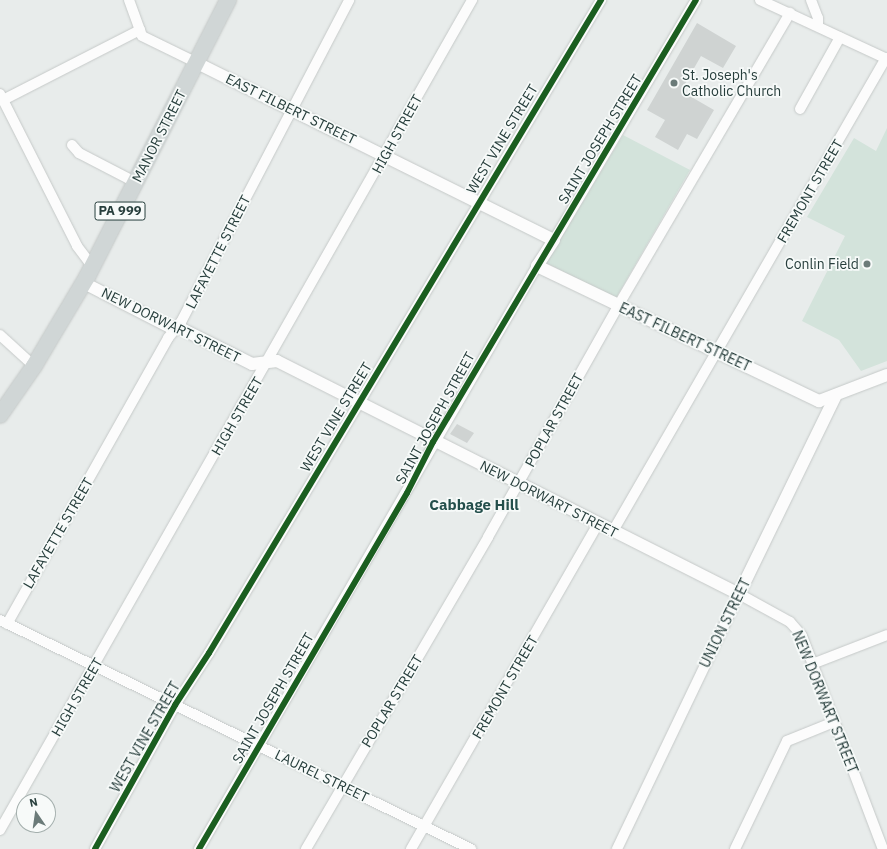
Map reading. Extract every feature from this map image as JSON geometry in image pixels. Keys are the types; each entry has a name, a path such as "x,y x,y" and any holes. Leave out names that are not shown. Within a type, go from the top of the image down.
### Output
{"main road":[{"name":"MANOR STREET","path":"0,415 34,366 84,283 228,0"}],"street":[{"path":"129,0 142,36 197,63"},
{"name":"LAFAYETTE STREET","path":"3,622 168,338 176,328 349,0"},
{"name":"HIGH STREET","path":"0,830 268,362 472,0"},
{"name":"WEST VINE STREET","path":"95,849 175,705 359,403 478,202 601,0"},
{"name":"SAINT JOSEPH STREET","path":"199,849 407,492 433,442 696,0"},
{"path":"760,0 886,59"},
{"path":"811,0 818,18 818,26"},
{"name":"POPLAR STREET","path":"306,849 518,484 618,306 790,13"},
{"path":"92,266 77,246 2,97 140,30"},
{"path":"800,109 840,37"},
{"name":"FREMONT STREET","path":"613,531 886,59"},
{"name":"EAST FILBERT STREET","path":"197,63 554,240"},
{"path":"72,146 79,153 135,182"},
{"name":"EAST FILBERT STREET","path":"537,266 618,306 718,351 820,401 835,397 887,376"},
{"name":"NEW DORWART STREET","path":"84,283 252,364 277,361 433,442 739,594 796,627 812,664 883,849"},
{"path":"0,335 34,366"},
{"name":"UNION STREET","path":"617,849 835,397"},
{"name":"FREMONT STREET","path":"410,849 598,524"},
{"name":"LAUREL STREET","path":"3,622 471,849"},
{"path":"812,664 887,635"},
{"path":"735,849 787,741 834,722"}],"shaded area":[{"path":"887,128 887,361 861,371 839,340 802,321 845,236 807,217 854,138 876,151"},
{"path":"623,135 690,170 616,298 546,263"}],"building":[{"name":"St. Joseph's Catholic Church","path":"697,23 736,46 723,68 701,56 681,91 714,110 697,139 687,134 678,150 655,137 665,120 647,110"},
{"path":"457,424 474,433 467,443 450,434"}],"cycle path":[{"path":"95,849 175,705 209,653 601,0"},
{"path":"199,849 407,493 433,442 696,0"}],"place":[{"name":"St. Joseph's Catholic Church","path":"674,83"},
{"name":"Conlin Field","path":"867,264"}],"district":[{"name":"Cabbage Hill","path":"474,505"}]}
